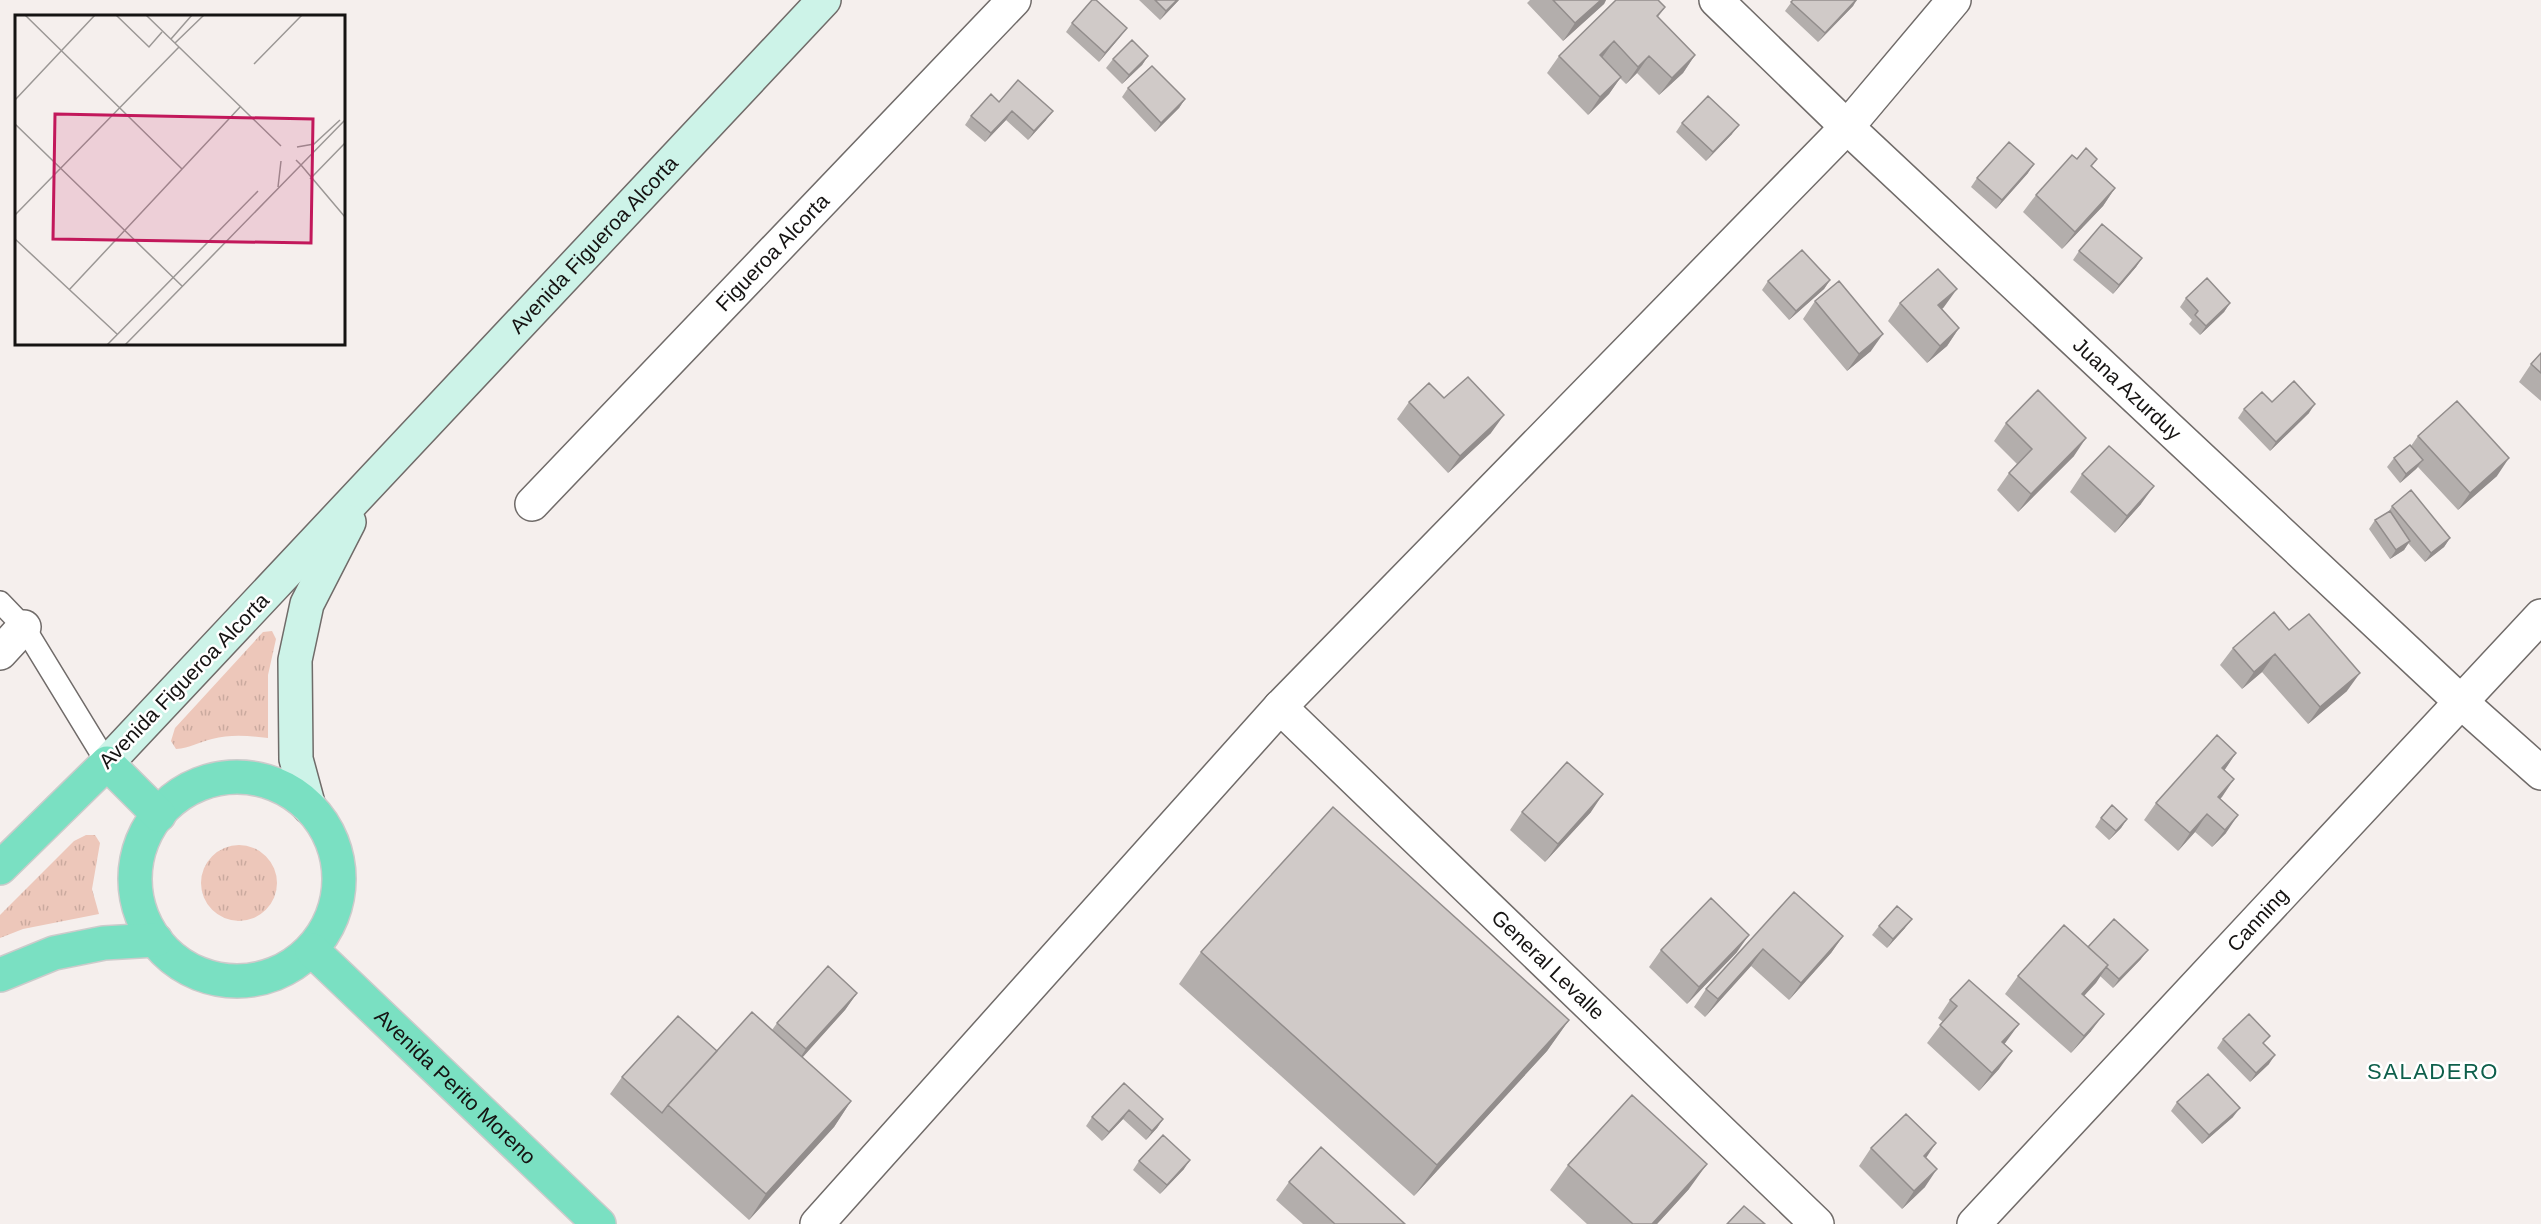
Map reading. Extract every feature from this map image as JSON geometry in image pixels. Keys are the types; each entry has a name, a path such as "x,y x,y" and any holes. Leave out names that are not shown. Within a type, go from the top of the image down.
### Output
{"highway":[{"path":"107,763 159,814"},
{"name":"Avenida Figueroa Alcorta","path":"0,868 107,763"},
{"path":"232,778 266,782 297,796 309,807 329,835 339,869 339,887 331,920 312,950 285,970 252,980 234,981 198,973 182,965 156,940 140,910 135,877 142,844 159,814 184,792 216,780 232,778"},
{"path":"0,975 54,953 104,943 156,940"},
{"name":"Avenida Perito Moreno","path":"312,950 599,1224"}],"main road":[{"name":"Avenida Figueroa Alcorta","path":"107,763 824,0"},
{"name":"Avenida Figueroa Alcorta","path":"309,807 296,759 295,660 307,604 365,490"}],"street":[{"name":"Figueroa Alcorta","path":"532,504 1014,0"},
{"name":"Juana Azurduy","path":"1716,0 1847,127 2460,701 2541,773"},
{"path":"817,1224 1280,707 1847,127 1954,0"},
{"name":"Canning","path":"1974,1224 2541,616"},
{"path":"0,653 24,627"},
{"name":"General Levalle","path":"1280,707 1817,1224"}],"lane":[{"path":"0,602 24,627 107,763"}],"green space":[{"path":"272,631 276,639 268,675 268,738 226,736 176,749 171,741 175,728 263,632"},
{"path":"86,835 95,835 100,843 92,889 99,914 23,929 0,938 0,915 74,841"},
{"path":"239,845 253,848 266,856 274,869 277,883 274,897 266,910 253,918 239,921 225,918 212,910 204,897 201,883 204,869 212,856 225,848"}],"building":[{"path":"1092,0 1096,0 1127,28 1105,53 1072,23"},
{"path":"1155,0 1177,0 1166,11"},
{"path":"1553,0 1601,0 1575,23"},
{"path":"1616,0 1658,0 1665,7 1657,16 1695,55 1672,78 1649,56 1638,67 1614,41 1600,55 1621,77 1600,97 1559,56"},
{"path":"1793,0 1856,0 1825,33 1791,2"},
{"path":"1132,40 1148,56 1129,75 1113,59"},
{"path":"1152,66 1185,99 1161,123 1128,88"},
{"path":"1018,80 1053,111 1034,131 1012,111 991,133 971,116 991,94 999,102"},
{"path":"1708,96 1739,125 1713,152 1682,123"},
{"path":"2009,142 2034,164 2002,200 1977,178"},
{"path":"2086,148 2097,159 2091,166 2115,188 2075,232 2036,195 2072,155 2077,159"},
{"path":"2102,224 2142,258 2119,285 2079,251"},
{"path":"1802,250 1830,280 1796,311 1768,281"},
{"path":"1938,269 1957,289 1938,305 1959,328 1940,346 1900,303"},
{"path":"2207,278 2230,303 2206,326 2195,315 2198,311 2186,298"},
{"path":"1839,281 1883,334 1859,354 1815,301"},
{"path":"2541,353 2541,373 2531,364"},
{"path":"1468,377 1504,415 1460,456 1409,402 1429,383 1444,398"},
{"path":"2294,381 2315,404 2276,442 2244,409 2262,392 2272,402"},
{"path":"2038,390 2086,438 2031,494 2009,473 2032,449 2006,423"},
{"path":"2457,401 2509,458 2470,493 2418,436"},
{"path":"2410,445 2423,460 2406,474 2394,458"},
{"path":"2109,446 2154,486 2127,516 2082,474"},
{"path":"2411,490 2450,538 2431,553 2392,506"},
{"path":"2390,511 2410,541 2396,550 2375,520"},
{"path":"2274,612 2289,630 2309,614 2360,673 2320,707 2275,654 2254,672 2233,648"},
{"path":"2217,735 2236,753 2222,768 2234,779 2218,797 2238,815 2225,830 2207,814 2190,833 2156,803"},
{"path":"1567,762 1603,794 1558,844 1522,812"},
{"path":"2112,805 2127,819 2116,831 2101,818"},
{"path":"1333,807 1569,1020 1437,1165 1201,952"},
{"path":"1794,892 1843,936 1801,983 1763,949 1718,999 1706,989"},
{"path":"1711,898 1749,935 1699,987 1661,950"},
{"path":"1897,906 1912,919 1893,939 1879,926"},
{"path":"2114,919 2148,950 2119,979 2106,967 2108,965 2088,947"},
{"path":"2064,925 2108,965 2082,994 2104,1014 2084,1036 2018,976"},
{"path":"828,966 857,993 806,1049 777,1023"},
{"path":"1969,980 2019,1024 2002,1042 2012,1051 1992,1073 1940,1025 1957,1006 1950,1000"},
{"path":"752,1012 851,1101 766,1194 668,1105"},
{"path":"2249,1014 2270,1036 2263,1043 2275,1055 2256,1073 2223,1039"},
{"path":"678,1016 717,1051 662,1113 622,1077"},
{"path":"2208,1074 2240,1108 2209,1135 2177,1102"},
{"path":"1124,1083 1163,1119 1152,1131 1129,1110 1109,1132 1092,1117"},
{"path":"1632,1095 1707,1164 1652,1224 1633,1224 1568,1165"},
{"path":"1906,1114 1936,1143 1924,1156 1937,1169 1914,1191 1871,1148"},
{"path":"1163,1135 1190,1160 1167,1185 1139,1161"},
{"path":"1321,1147 1405,1224 1335,1224 1289,1182"},
{"path":"1744,1206 1765,1224 1727,1224"}],"district":[{"name":"SALADERO","path":"2433,1071"}]}
